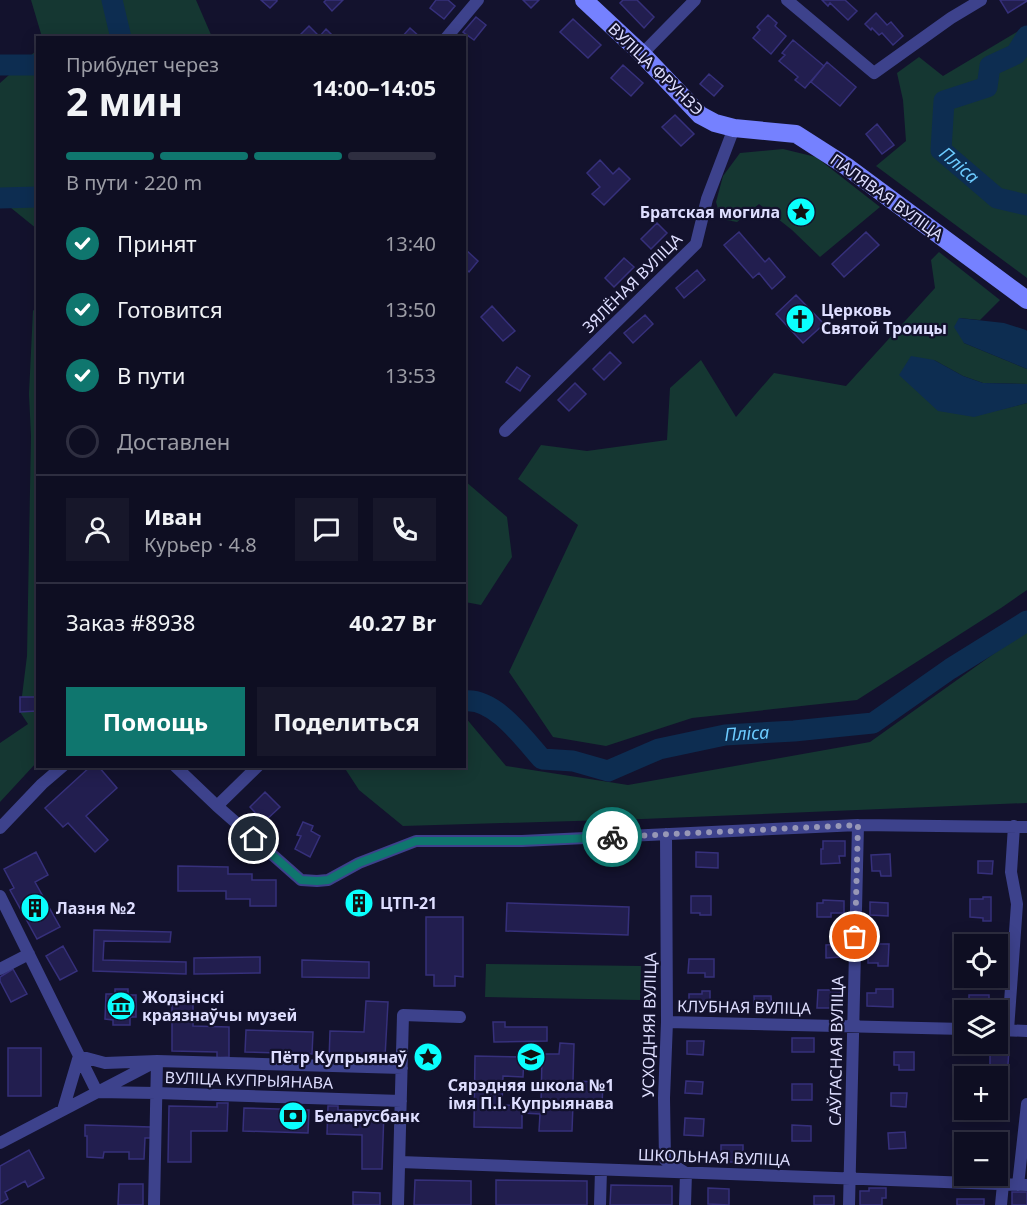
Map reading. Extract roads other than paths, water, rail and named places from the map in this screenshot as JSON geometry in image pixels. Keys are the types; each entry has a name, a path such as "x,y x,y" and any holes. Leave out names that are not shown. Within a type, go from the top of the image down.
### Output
{"street":[{"path":"448,36 478,0"},
{"name":"ВУЛІЦА ФРУНЗЭ","path":"584,0 642,54 700,115 734,128"},
{"path":"642,54 695,0"},
{"path":"787,0 874,73 951,18 981,0"},
{"name":"ПАЛЯВАЯ ВУЛІЦА","path":"734,128 796,134 846,166 1027,300"},
{"name":"ЗЯЛЁНАЯ ВУЛІЦА","path":"505,431 696,244 707,199 734,128"},
{"path":"0,828 61,768"},
{"path":"177,768 301,880 328,880 359,863 416,841 522,841 858,825 1021,826 1011,872 1017,904 1006,1000"},
{"path":"217,806 256,768"},
{"name":"САЎГАСНАЯ ВУЛІЦА","path":"849,1205 858,825"},
{"name":"УСХОДНЯЯ ВУЛІЦА","path":"666,834 665,1160 686,1173"},
{"path":"0,896 97,1092"},
{"path":"0,969 29,954"},
{"path":"398,1205 404,1015 460,1017"},
{"name":"КЛУБНАЯ ВУЛІЦА","path":"667,1022 954,1029"},
{"path":"1008,1030 1027,1031"},
{"path":"63,1110 79,1056"},
{"name":"ВУЛІЦА КУПРЫЯНАВА","path":"79,1056 105,1063 157,1061 402,1068"},
{"path":"154,1205 157,1061"},
{"name":"ВУЛІЦА КУПРЫЯНАВА","path":"0,1143 157,1061"},
{"name":"ВУЛІЦА КУПРЫЯНАВА","path":"97,1092 400,1101"},
{"path":"1023,1185 1027,1104"},
{"name":"ШКОЛЬНАЯ ВУЛІЦА","path":"400,1162 954,1182"},
{"path":"600,1205 601,1170"},
{"path":"685,1205 686,1173"},
{"name":"ШКОЛЬНАЯ ВУЛІЦА","path":"1008,1184 1023,1185"},
{"path":"1001,1205 1003,1186"}],"water":[{"path":"959,318 1004,323 1026,330 1027,369 964,343 954,327"},
{"path":"911,356 934,360 963,376 983,383 1027,384 1027,403 974,417 938,411 899,375"}],"waterway":[{"name":"Пліса","path":"112,0 121,36"},
{"name":"Пліса","path":"1027,36 1016,54 990,66 987,87 944,101 941,150 997,198 1027,205"},
{"name":"Пліса","path":"0,65 36,65"},
{"name":"Пліса","path":"0,198 36,197"},
{"name":"Пліса","path":"466,701 487,706 498,713 518,731 542,759 573,761 608,771 659,749 725,735 873,723 950,669 1027,621"}],"place":[{"name":"Братская могила","path":"801,212"},
{"name":"Церковь Святой Троицы","path":"800,319"},
{"name":"ЦТП-21","path":"359,903"},
{"name":"Лазня №2","path":"35,908"},
{"name":"Жодзінскі краязнаўчы музей","path":"121,1006"},
{"name":"Пётр Купрыянаў","path":"428,1057"},
{"name":"Сярэдняя школа №1 імя П.І. Купрыянава","path":"531,1057"},
{"name":"Беларусбанк","path":"293,1116"}]}
